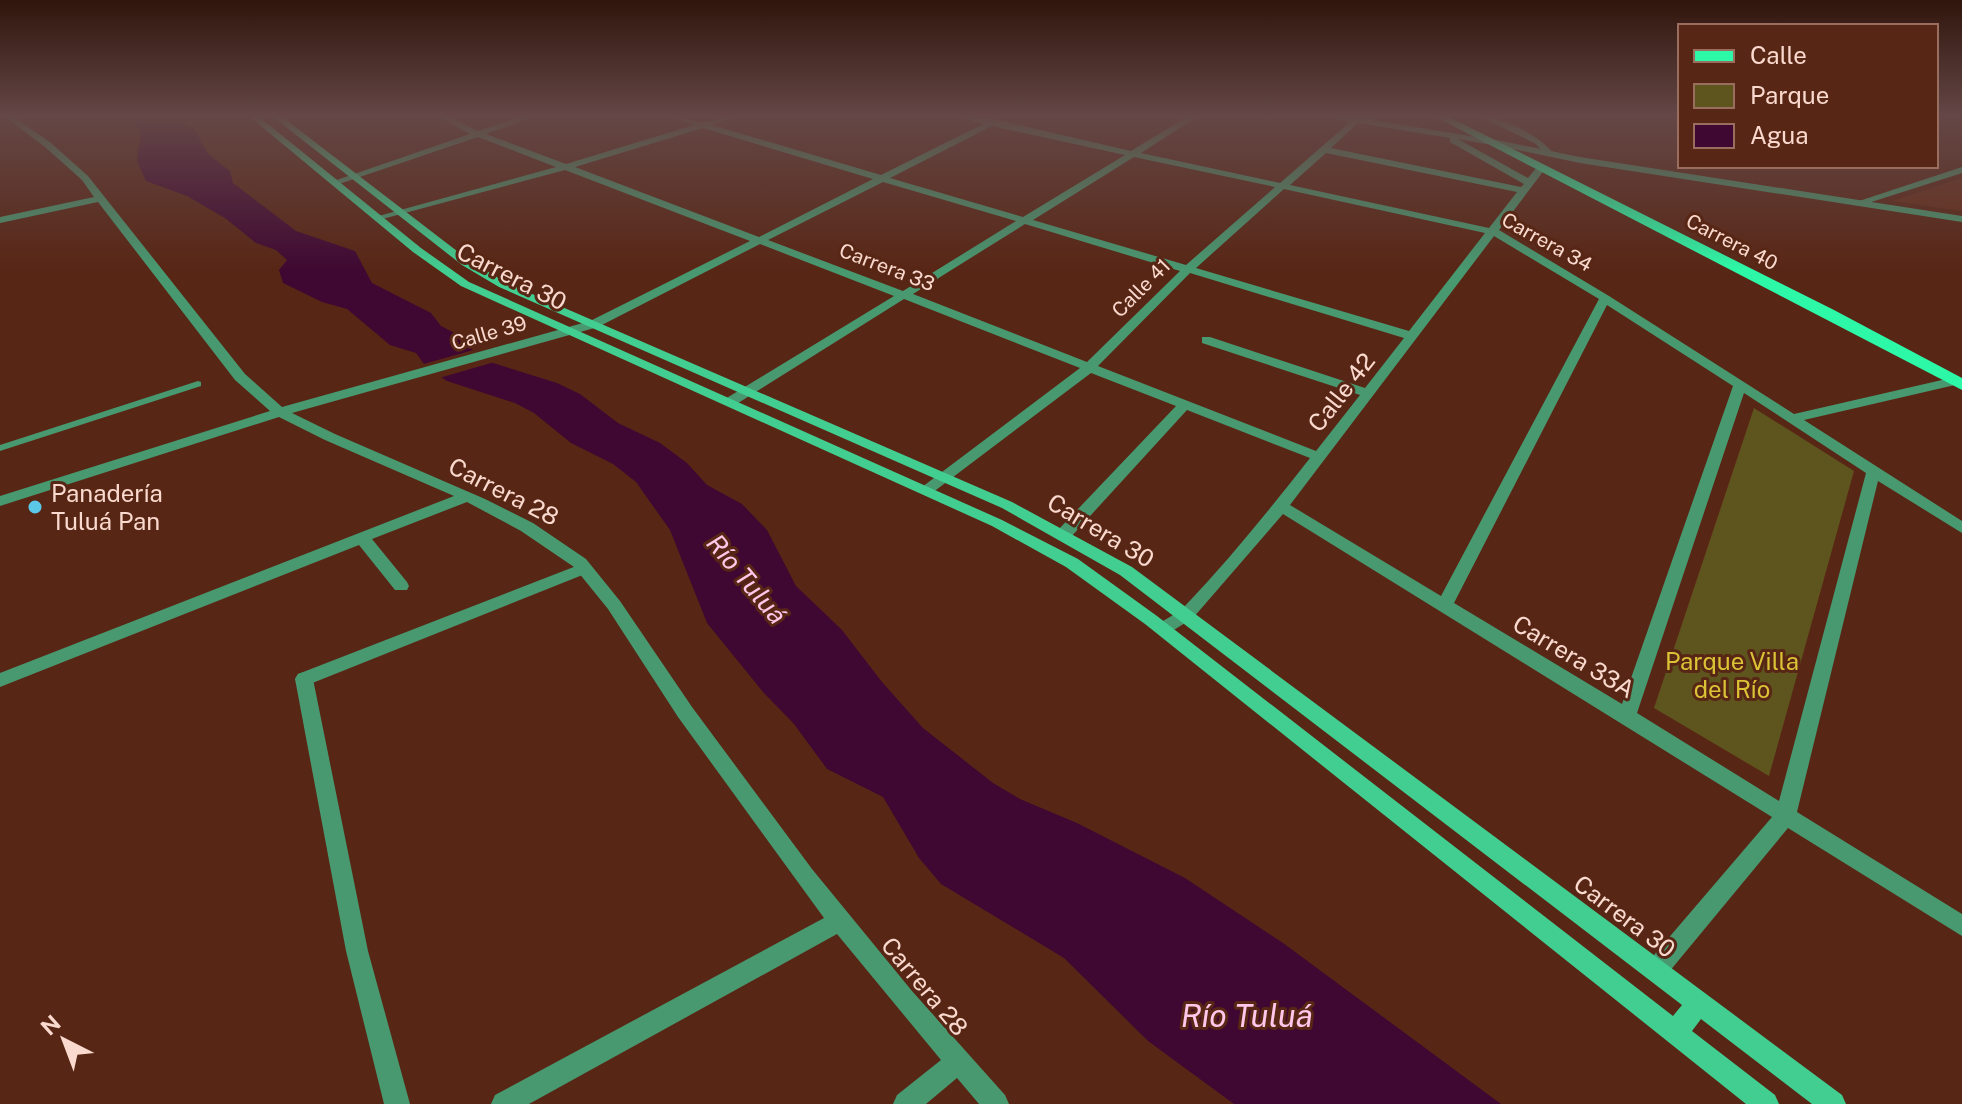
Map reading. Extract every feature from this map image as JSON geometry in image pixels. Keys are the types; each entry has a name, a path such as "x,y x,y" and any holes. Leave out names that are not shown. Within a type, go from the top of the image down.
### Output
{"main road":[{"name":"Carrera 30","path":"318,168 465,284 927,490 1072,563 1163,629 1766,1104"},
{"name":"Carrera 30","path":"344,168 482,274 944,476 1064,534 1126,571 1833,1104"},
{"name":"Carrera 40","path":"1537,168 1829,313 1958,383"},
{"path":"1675,1033 1699,1002"}],"street":[{"name":"Carrera 28","path":"73,168 102,198 240,377 280,412 527,527 560,547 584,568 614,605 767,828 839,921 996,1104"},
{"path":"336,182 384,168"},
{"path":"379,219 564,168"},
{"name":"Carrera 33","path":"573,168 1319,457"},
{"path":"843,168 1412,336"},
{"name":"Calle 39","path":"0,501 280,412 594,324 904,168"},
{"path":"730,402 1111,168"},
{"name":"Carrera 34","path":"1198,168 1495,232 1605,298 1962,528"},
{"name":"Calle 41","path":"927,490 1088,369 1187,270 1307,168"},
{"path":"1424,168 1527,186"},
{"path":"1497,168 1527,186"},
{"path":"1634,168 1962,219"},
{"name":"Calle 42","path":"1163,629 1187,614 1281,506 1495,232 1540,169"},
{"path":"1858,203 1962,170"},
{"path":"0,220 102,198"},
{"path":"1445,605 1605,298"},
{"path":"1206,340 1368,393"},
{"path":"1789,419 1958,383"},
{"path":"1627,716 1739,387"},
{"path":"1064,534 1184,406"},
{"path":"1656,970 1786,815 1873,473"},
{"path":"0,680 465,497"},
{"name":"Carrera 33A","path":"1281,506 1627,716 1962,926"},
{"path":"362,538 401,586"},
{"path":"397,1104 357,951 304,679 584,568"},
{"path":"504,1104 839,921"},
{"path":"906,1104 958,1062"}],"lane":[{"path":"0,448 198,384"}],"shaded area":[{"path":"1962,178 1962,211 1893,201"}],"green space":[{"name":"Parque Villa del Río","path":"1754,408 1854,471 1769,776 1654,708"}],"water":[{"name":"Río Tuluá","path":"140,168 225,168 230,171 233,183 296,231 355,251 372,283 431,313 441,326 462,337 475,353 490,362 557,383 580,394 618,423 660,443 687,463 707,485 742,504 767,530 796,586 842,630 923,728 993,783 1020,799 1077,823 1185,878 1283,943 1501,1104 1234,1104 1148,1041 1064,958 941,884 919,858 883,797 827,769 794,724 763,692 707,623 670,530 636,482 613,464 571,443 534,413 515,403 447,381 427,368 416,353 390,345 347,309 322,302 283,283 279,270 287,260 276,250 256,243 225,218 187,196 146,181"}],"pier":[{"path":"477,349 498,361 436,379 420,365"}],"place":[{"name":"Panadería Tuluá Pan","path":"35,507"}]}
